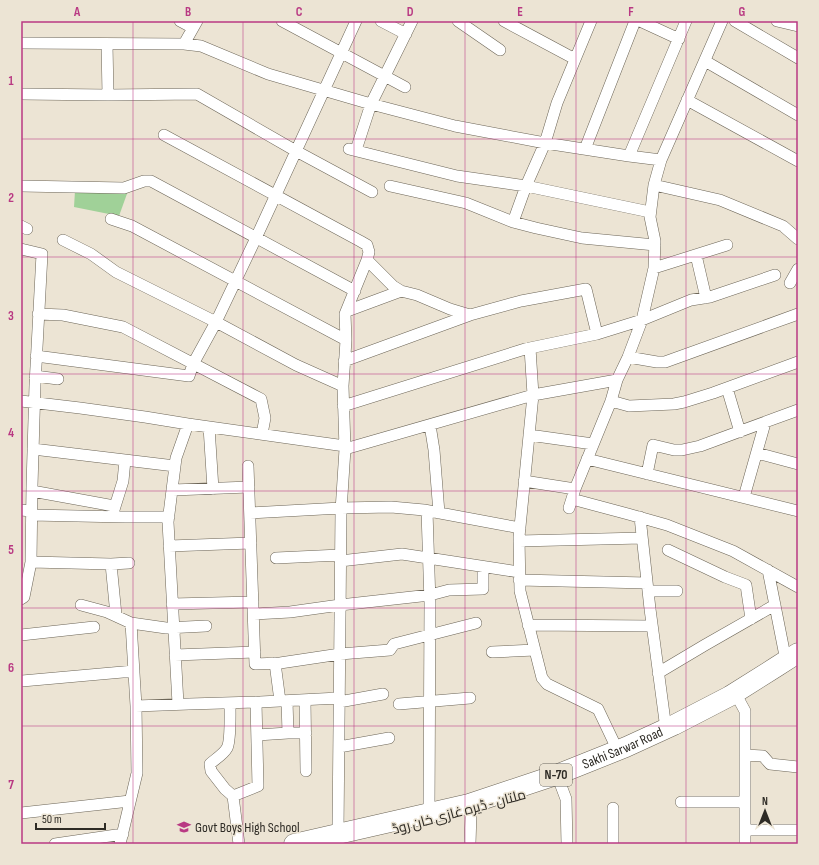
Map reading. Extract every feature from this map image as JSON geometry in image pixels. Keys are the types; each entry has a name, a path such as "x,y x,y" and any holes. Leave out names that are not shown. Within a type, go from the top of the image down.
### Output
{"highway":[{"name":"ملتان - ڈیرہ غازی خان روڈ","path":"335,839 432,822 470,808 560,783 643,750 698,718 739,700 785,674 794,659"},
{"name":"Sakhi Sarwar Road","path":"294,844 335,839 429,813 470,808 618,751 666,729 698,718 730,696 794,659"}],"street":[{"path":"180,21 195,24 184,44"},
{"path":"282,21 405,87"},
{"path":"36,356 189,376 193,364 216,322 256,238 356,21"},
{"path":"381,21 406,34"},
{"path":"412,21 371,104 352,149 457,176 526,186 650,212"},
{"path":"458,21 474,26 500,50"},
{"path":"504,21 575,59"},
{"path":"513,222 526,186 545,142 557,103 591,21"},
{"path":"585,149 635,21"},
{"path":"640,21 679,38"},
{"path":"629,156 686,21"},
{"path":"572,499 611,401 617,380 628,357 642,320 654,268 655,241 650,212 654,185 661,160 722,21"},
{"path":"735,21 798,58"},
{"path":"777,21 798,26"},
{"path":"21,43 184,44 201,46 268,74 324,91 454,126 585,149 661,160"},
{"path":"107,44 108,95"},
{"path":"705,60 798,114"},
{"path":"21,94 197,94 296,151 372,192"},
{"path":"687,100 798,161"},
{"path":"164,135 367,246 369,252 345,314 346,340 343,386 345,448 341,508 339,747 335,839"},
{"path":"21,186 124,188 144,181 152,181 355,291"},
{"path":"654,185 720,200 783,226 798,239"},
{"path":"390,186 466,203 513,222 536,228 582,238 655,245"},
{"path":"111,219 132,226 236,280 346,340"},
{"path":"63,240 91,254 116,272 216,322 296,365 343,386"},
{"path":"654,268 727,245"},
{"path":"21,249 42,254 35,376 32,491 28,512 31,562 24,597 21,599"},
{"path":"696,255 706,298"},
{"path":"367,260 400,291 417,295 450,309 470,315"},
{"path":"790,283 798,270"},
{"path":"343,406 530,348 597,334 642,320 691,300 706,298 774,275"},
{"path":"344,361 470,315 521,301 586,289 597,334"},
{"path":"347,310 400,291"},
{"path":"38,314 63,315 123,328 261,399 265,418 262,434"},
{"path":"628,357 665,362 798,314"},
{"path":"530,348 533,395 519,541 520,591 542,678 547,684 598,709 618,751"},
{"path":"611,401 629,406 674,404 684,402 728,388 798,362"},
{"path":"35,376 58,379"},
{"path":"21,401 146,417 345,448 533,395 617,380"},
{"path":"728,388 740,432"},
{"path":"647,474 653,445 674,450 682,450 700,446 798,410"},
{"path":"744,497 765,423"},
{"path":"178,704 169,546 169,517 176,458 188,424"},
{"path":"430,425 434,450 439,513"},
{"path":"209,427 213,489"},
{"path":"529,436 593,444"},
{"path":"33,449 175,466"},
{"path":"757,453 798,464"},
{"path":"587,459 798,511"},
{"path":"113,512 123,481 125,460"},
{"path":"248,466 255,664 275,664 340,654 390,650 394,644 476,623"},
{"path":"524,481 572,499 667,525 733,551 798,587"},
{"path":"173,490 249,487"},
{"path":"32,491 113,512"},
{"path":"250,513 391,507 427,511 520,528"},
{"path":"427,511 430,595 429,813"},
{"path":"28,512 113,512 169,517"},
{"path":"640,517 652,626 666,729"},
{"path":"519,541 642,538"},
{"path":"169,546 251,543"},
{"path":"668,550 725,577 746,585 751,619"},
{"path":"276,558 340,558 402,554 483,566 519,576 648,587 677,591"},
{"path":"31,562 129,563"},
{"path":"112,564 116,615"},
{"path":"254,614 290,612 430,595 449,590 483,589 483,566"},
{"path":"768,570 775,605 794,659"},
{"path":"172,604 253,602"},
{"path":"81,605 116,615 131,623 166,628 206,626"},
{"path":"658,673 775,605"},
{"path":"55,844 121,839 137,773 136,706 131,623"},
{"path":"528,625 652,626"},
{"path":"21,635 94,627"},
{"path":"492,652 535,650"},
{"path":"175,655 255,652"},
{"path":"275,664 284,701 288,732"},
{"path":"22,681 134,671"},
{"path":"136,706 339,700 383,694"},
{"path":"399,704 470,698"},
{"path":"305,700 306,771"},
{"path":"739,700 745,711 745,844"},
{"path":"233,796 258,786 256,702"},
{"path":"230,703 229,739 227,748 210,764 211,771 225,789 233,796 239,844"},
{"path":"257,735 288,732 306,733"},
{"path":"339,747 389,738"},
{"path":"745,755 763,756 770,764 798,767"},
{"path":"560,783 566,799 567,844"},
{"path":"21,813 130,801"},
{"path":"681,802 745,802"},
{"path":"470,808 470,844"},
{"path":"613,844 614,808"},
{"path":"745,830 798,830"}],"green space":[{"path":"75,191 128,191 119,216 74,207"}],"place":[{"name":"Govt Boys High School","path":"184,827"}]}
